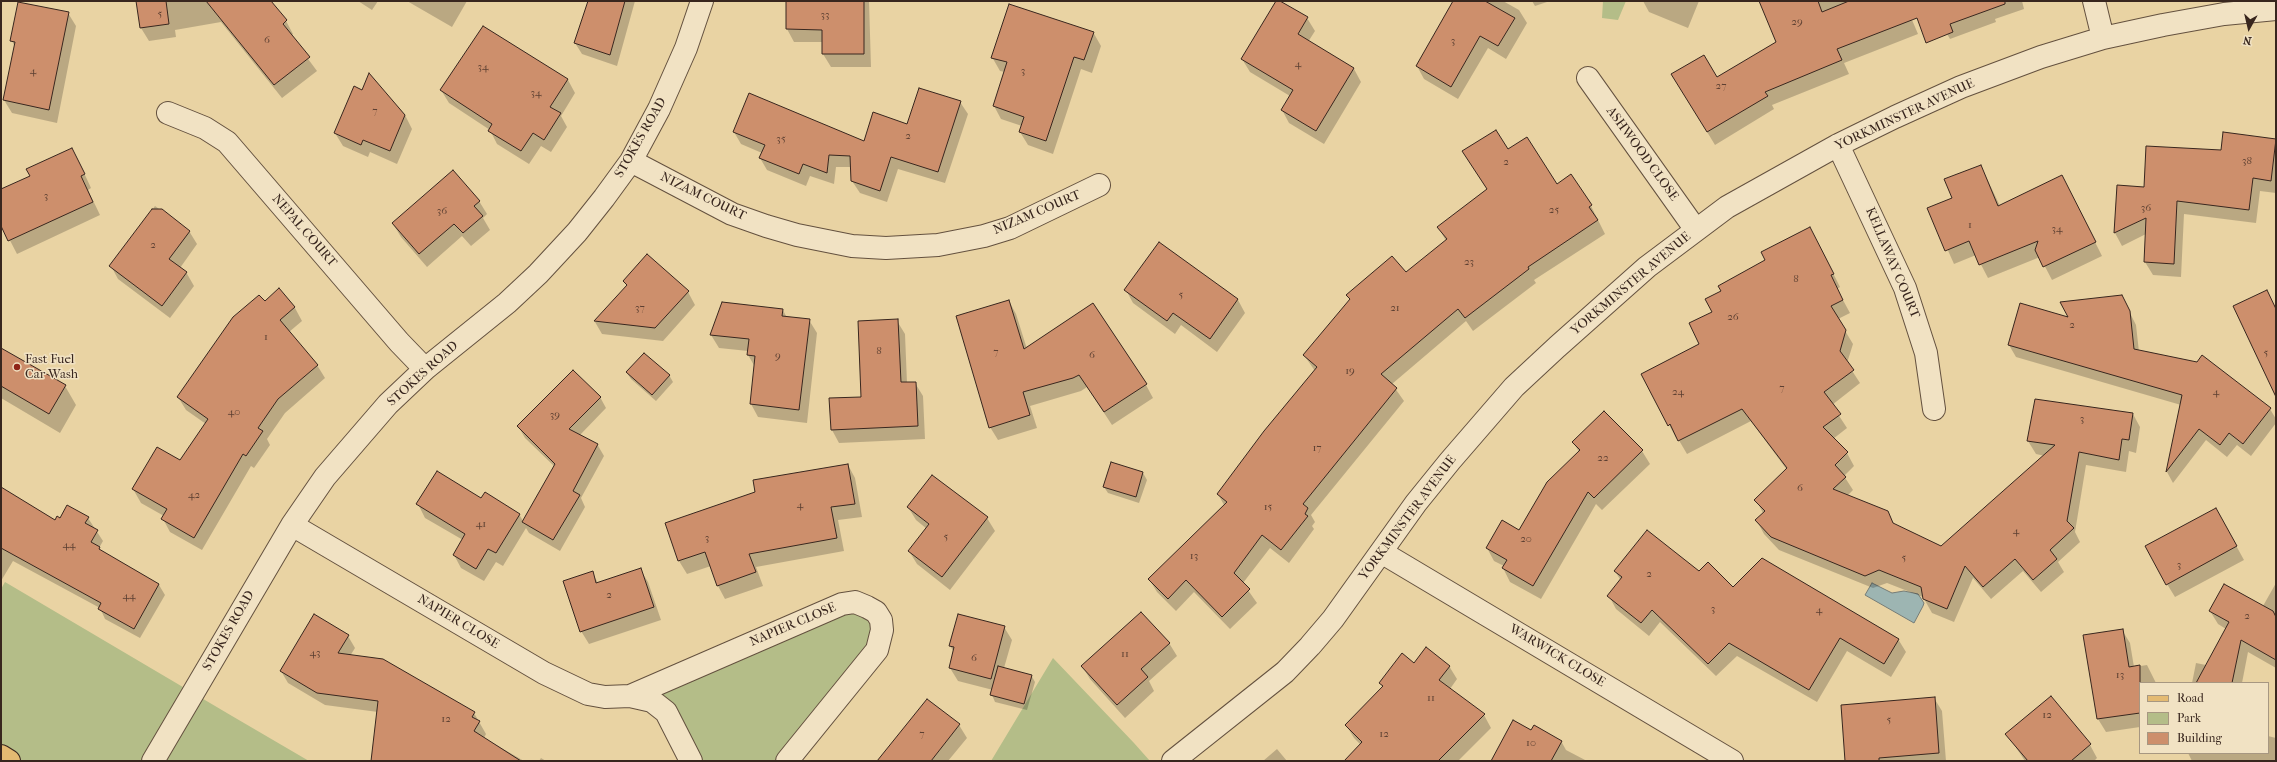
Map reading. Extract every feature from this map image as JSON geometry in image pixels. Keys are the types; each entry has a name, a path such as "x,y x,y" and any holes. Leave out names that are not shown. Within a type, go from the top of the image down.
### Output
{"main road":[{"path":"1,756 9,761"}],"street":[{"name":"STOKES ROAD","path":"153,761 292,525 325,477 362,432 388,404 425,369 507,303 538,274 577,232 631,161 673,80 702,1"},
{"path":"2094,1 2103,38"},
{"name":"YORKMINSTER AVENUE","path":"1173,761 1285,672 1333,619 1381,552 1450,461 1514,387 1557,346 1647,267 1727,207 1838,145 1961,87 2041,57 2103,38 2224,14 2276,9"},
{"name":"ASHWOOD CLOSE","path":"1588,78 1696,230"},
{"name":"NEPAL COURT","path":"168,113 205,128 228,142 399,342 425,369"},
{"name":"KELLAWAY COURT","path":"1838,145 1905,288 1926,353 1934,409"},
{"name":"NIZAM COURT","path":"631,161 732,214 766,226 797,236 852,246 886,248 938,245 984,236 1017,225 1099,185"},
{"name":"NAPIER CLOSE","path":"292,525 566,685 588,694 605,697 630,696 652,701 666,712 691,761"},
{"name":"WARWICK CLOSE","path":"1381,552 1732,761"},
{"name":"NAPIER CLOSE","path":"630,696 830,608 855,602 876,612 881,620 882,630 877,650 787,761"}],"green space":[{"path":"1603,1 1626,1 1618,20 1602,18"},
{"path":"5,582 309,761 9,761 1,756 1,589"},
{"path":"855,602 882,630 787,761 691,761 673,724 630,696"},
{"path":"1053,658 1134,743 1150,761 991,761"}],"water":[{"path":"1872,583 1892,593 1904,591 1918,594 1924,603 1914,623 1865,595"}],"building":[{"path":"136,1 166,1 169,24 140,28"},
{"path":"206,1 271,1 287,20 283,24 310,57 274,85"},
{"path":"588,1 625,1 610,55 574,43"},
{"path":"786,1 864,1 864,54 822,54 822,30 786,29"},
{"path":"1276,1 1280,1 1308,17 1298,34 1354,68 1316,131 1281,110 1293,90 1241,59"},
{"path":"1453,1 1485,1 1515,18 1498,46 1480,36 1451,87 1416,66"},
{"path":"1759,1 1818,1 1822,12 1849,1 2005,1 2005,4 1950,24 1953,32 1926,43 1917,18 1837,49 1842,60 1765,92 1768,96 1707,132 1671,74 1704,55 1717,77 1776,42"},
{"path":"18,2 69,12 49,110 3,100 15,42 10,41"},
{"path":"1009,4 1094,32 1084,60 1074,57 1046,141 1019,132 1024,117 993,106 1007,62 991,58"},
{"path":"483,26 568,79 550,107 561,113 544,140 533,133 521,151 488,131 492,124 440,90"},
{"path":"369,73 405,115 390,151 363,140 361,145 334,133 354,86 362,90"},
{"path":"919,88 961,101 938,172 891,157 880,191 851,181 850,156 829,155 827,173 803,164 799,174 759,158 765,145 733,132 749,93 864,141 873,112 907,124"},
{"path":"1496,130 1508,149 1527,137 1557,184 1571,174 1592,205 1589,207 1598,220 1528,267 1529,269 1465,318 1458,309 1381,374 1397,388 1303,504 1308,508 1305,514 1308,516 1281,550 1262,535 1234,573 1250,589 1222,617 1186,580 1168,599 1148,579 1227,502 1217,494 1264,431 1317,367 1303,355 1350,299 1346,295 1392,256 1406,272 1447,239 1437,227 1487,189 1462,151"},
{"path":"2223,132 2276,139 2271,181 2253,178 2249,210 2177,201 2174,264 2144,262 2146,218 2114,233 2117,185 2144,187 2146,146 2221,150"},
{"path":"72,148 85,174 81,176 93,202 8,241 1,226 1,189 30,176 26,169"},
{"path":"1981,165 1998,206 2062,175 2096,242 2043,267 2035,250 2038,241 1979,265 1969,241 1945,251 1927,208 1952,198 1944,179"},
{"path":"453,170 480,201 474,206 483,216 463,233 454,224 419,254 392,223"},
{"path":"152,209 162,209 190,231 169,259 187,272 162,306 109,266"},
{"path":"1810,227 1834,274 1831,275 1843,300 1831,306 1846,330 1840,351 1854,370 1824,392 1841,414 1823,427 1848,452 1835,465 1846,477 1833,489 1888,511 1893,523 1941,546 2055,445 2027,441 2035,399 2133,413 2129,440 2122,439 2119,460 2079,452 2067,521 2074,528 2050,550 2057,559 2033,580 2015,559 1983,587 1965,566 1947,609 1923,599 1921,587 1879,570 1865,576 1771,537 1755,520 1765,511 1754,500 1787,468 1742,409 1678,441 1670,424 1668,426 1641,374 1699,344 1689,323 1712,312 1705,299 1721,291 1718,286 1765,260 1761,252"},
{"path":"1159,242 1238,299 1210,339 1173,313 1167,321 1124,290"},
{"path":"647,254 689,291 655,328 594,321 627,285 623,281"},
{"path":"279,288 295,307 280,320 318,365 278,399 258,428 263,431 246,456 243,454 194,538 161,519 167,509 132,489 157,447 180,460 208,419 177,397 233,317 259,295 265,301"},
{"path":"2267,290 2276,309 2276,397 2233,306"},
{"path":"2122,295 2130,311 2134,349 2197,362 2202,355 2271,408 2243,444 2229,433 2220,445 2199,429 2166,472 2182,395 2008,345 2020,303 2068,317 2060,302"},
{"path":"1009,300 1024,349 1093,303 1147,384 1104,412 1079,375 1023,392 1030,415 989,428 956,316"},
{"path":"722,302 783,309 782,316 810,319 799,410 750,404 755,356 747,355 749,339 710,335"},
{"path":"898,319 901,382 916,382 918,426 831,430 829,398 861,397 858,321"},
{"name":"Fast Fuel Car Wash","path":"1,348 66,385 49,414 1,386"},
{"path":"644,353 670,375 652,395 626,372"},
{"path":"573,370 601,397 569,429 598,444 573,491 580,495 553,540 522,522 555,464 517,426"},
{"path":"1604,411 1643,450 1594,498 1588,492 1533,586 1502,568 1507,560 1486,548 1502,520 1519,530 1547,482 1580,450 1572,442"},
{"path":"1111,462 1143,472 1136,497 1103,487"},
{"path":"848,464 855,504 831,507 837,538 749,554 756,572 717,586 705,552 678,561 665,523 755,492 753,480"},
{"path":"437,471 481,498 485,492 520,514 496,553 488,549 476,569 453,555 465,534 416,504"},
{"path":"932,475 988,517 942,577 908,551 929,524 907,507"},
{"path":"1,487 55,520 57,516 60,518 67,505 89,517 85,523 98,530 91,542 100,547 99,549 159,584 134,629 98,609 101,603 1,548"},
{"path":"2216,508 2237,546 2166,585 2145,546"},
{"path":"1647,530 1699,571 1708,562 1733,587 1762,558 1899,639 1884,664 1840,638 1809,690 1729,643 1708,664 1652,610 1641,623 1607,596 1622,577 1614,571"},
{"path":"641,568 654,607 580,632 563,581 593,571 596,583"},
{"path":"2224,584 2273,611 2276,617 2276,660 2241,640 2232,682 2197,682 2229,622 2209,611"},
{"path":"1141,612 1170,643 1141,669 1148,677 1117,705 1081,666"},
{"path":"314,614 349,635 338,653 383,659 475,712 472,717 480,721 474,731 521,761 371,761 378,701 317,693 280,671"},
{"path":"958,614 1005,626 991,679 949,668 954,647 949,646"},
{"path":"2123,629 2129,667 2140,665 2139,713 2097,719 2083,635"},
{"path":"1426,647 1450,666 1439,680 1485,714 1438,761 1344,761 1362,742 1345,725 1383,686 1379,683 1402,653 1414,663"},
{"path":"998,666 1032,675 1024,704 990,695"},
{"path":"2051,696 2091,744 2071,761 2028,761 2005,734"},
{"path":"1935,697 1939,753 1879,758 1879,761 1845,761 1841,705"},
{"path":"927,699 960,724 931,761 877,761"},
{"path":"1513,720 1531,730 1534,725 1562,741 1551,761 1491,761"}],"place":[{"name":"Fast Fuel Car Wash","path":"17,367"}]}
